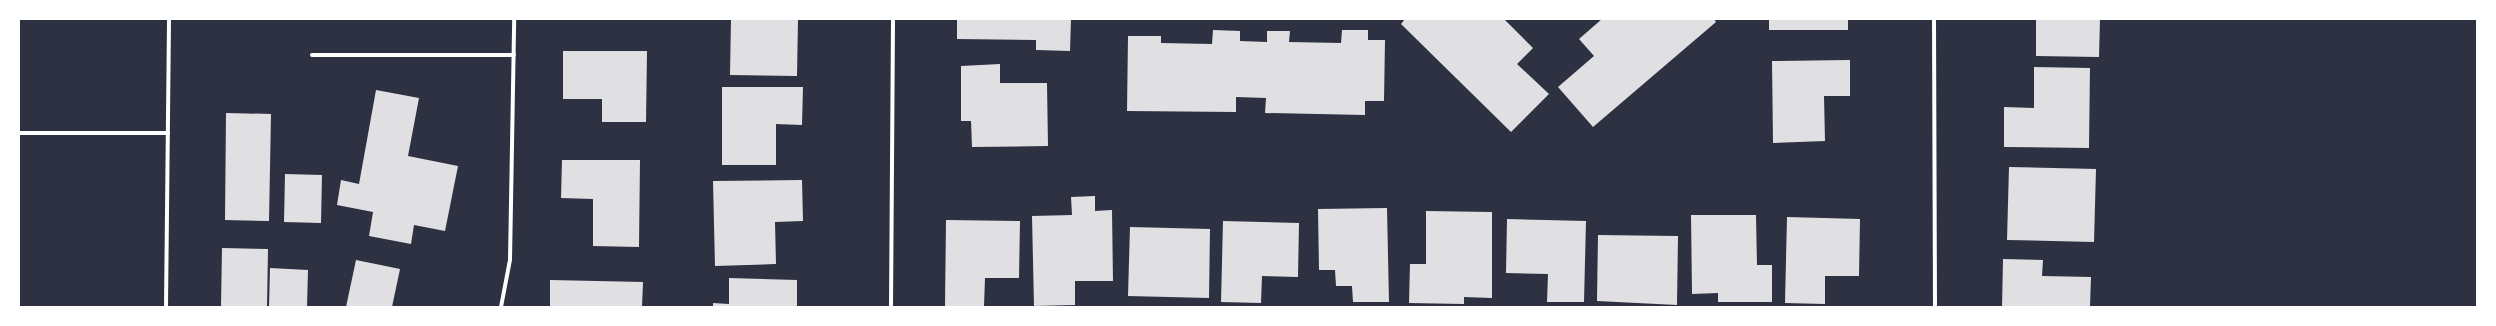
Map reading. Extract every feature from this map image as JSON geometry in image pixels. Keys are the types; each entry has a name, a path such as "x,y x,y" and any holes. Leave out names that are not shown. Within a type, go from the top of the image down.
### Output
{"street":[{"path":"166,307 169,19"},
{"path":"501,307 510,260 514,19"},
{"path":"890,307 893,19"},
{"path":"1934,19 1935,307"},
{"path":"312,55 514,55"},
{"path":"19,133 168,133"}],"building":[{"path":"731,19 798,19 797,76 730,75"},
{"path":"957,19 1071,19 1070,51 1036,50 1036,40 957,39"},
{"path":"1405,19 1504,19 1533,48 1517,64 1549,94 1511,132 1401,24"},
{"path":"1602,19 1714,19 1716,22 1593,127 1558,87 1594,56 1579,39"},
{"path":"1769,19 1848,19 1848,30 1769,30"},
{"path":"2036,19 2100,19 2099,57 2036,56"},
{"path":"1213,30 1240,31 1240,41 1267,42 1267,31 1290,31 1289,42 1341,43 1342,30 1368,30 1368,40 1385,40 1384,101 1365,101 1365,115 1265,113 1266,98 1236,97 1236,112 1127,111 1128,36 1161,36 1161,43 1212,44"},
{"path":"563,51 647,51 646,122 602,122 602,99 563,99"},
{"path":"1850,60 1850,96 1824,96 1825,141 1773,143 1772,61"},
{"path":"1000,64 1000,83 1047,83 1048,146 972,147 971,121 961,121 961,66"},
{"path":"2034,67 2090,68 2089,148 2004,147 2004,107 2034,108"},
{"path":"722,87 803,87 802,125 776,124 776,165 722,165"},
{"path":"376,90 419,98 408,156 458,166 445,231 414,225 411,244 369,236 373,212 337,205 341,180 359,184"},
{"path":"226,113 271,114 269,221 225,220"},
{"path":"562,160 640,160 639,247 593,246 593,199 561,198"},
{"path":"2009,167 2096,169 2094,242 2007,240"},
{"path":"285,174 322,175 321,223 284,222"},
{"path":"802,180 803,221 775,222 776,264 715,266 713,181"},
{"path":"1095,196 1095,211 1112,210 1113,281 1075,281 1075,305 1034,306 1032,216 1072,215 1071,197"},
{"path":"1387,208 1389,302 1353,302 1352,286 1336,286 1335,270 1319,270 1318,209"},
{"path":"1426,211 1492,212 1492,298 1464,297 1464,304 1409,303 1410,264 1426,264"},
{"path":"1691,215 1756,215 1757,265 1772,265 1772,302 1718,302 1718,293 1692,294"},
{"path":"1787,217 1860,219 1859,276 1825,276 1825,304 1785,303"},
{"path":"1507,219 1586,221 1584,302 1547,302 1548,274 1506,273"},
{"path":"946,220 1020,221 1019,278 985,278 984,306 945,306"},
{"path":"1223,221 1299,223 1298,277 1262,276 1261,303 1221,302"},
{"path":"1130,227 1210,229 1209,298 1128,296"},
{"path":"1598,235 1678,236 1677,305 1597,301"},
{"path":"222,248 268,249 267,307 221,307"},
{"path":"2003,259 2043,260 2042,276 2091,277 2090,307 2002,307"},
{"path":"356,260 400,269 392,307 346,307"},
{"path":"270,268 308,270 307,307 269,307"},
{"path":"729,278 797,280 797,307 713,307 713,303 729,304"},
{"path":"550,280 643,282 642,307 550,307"}]}
